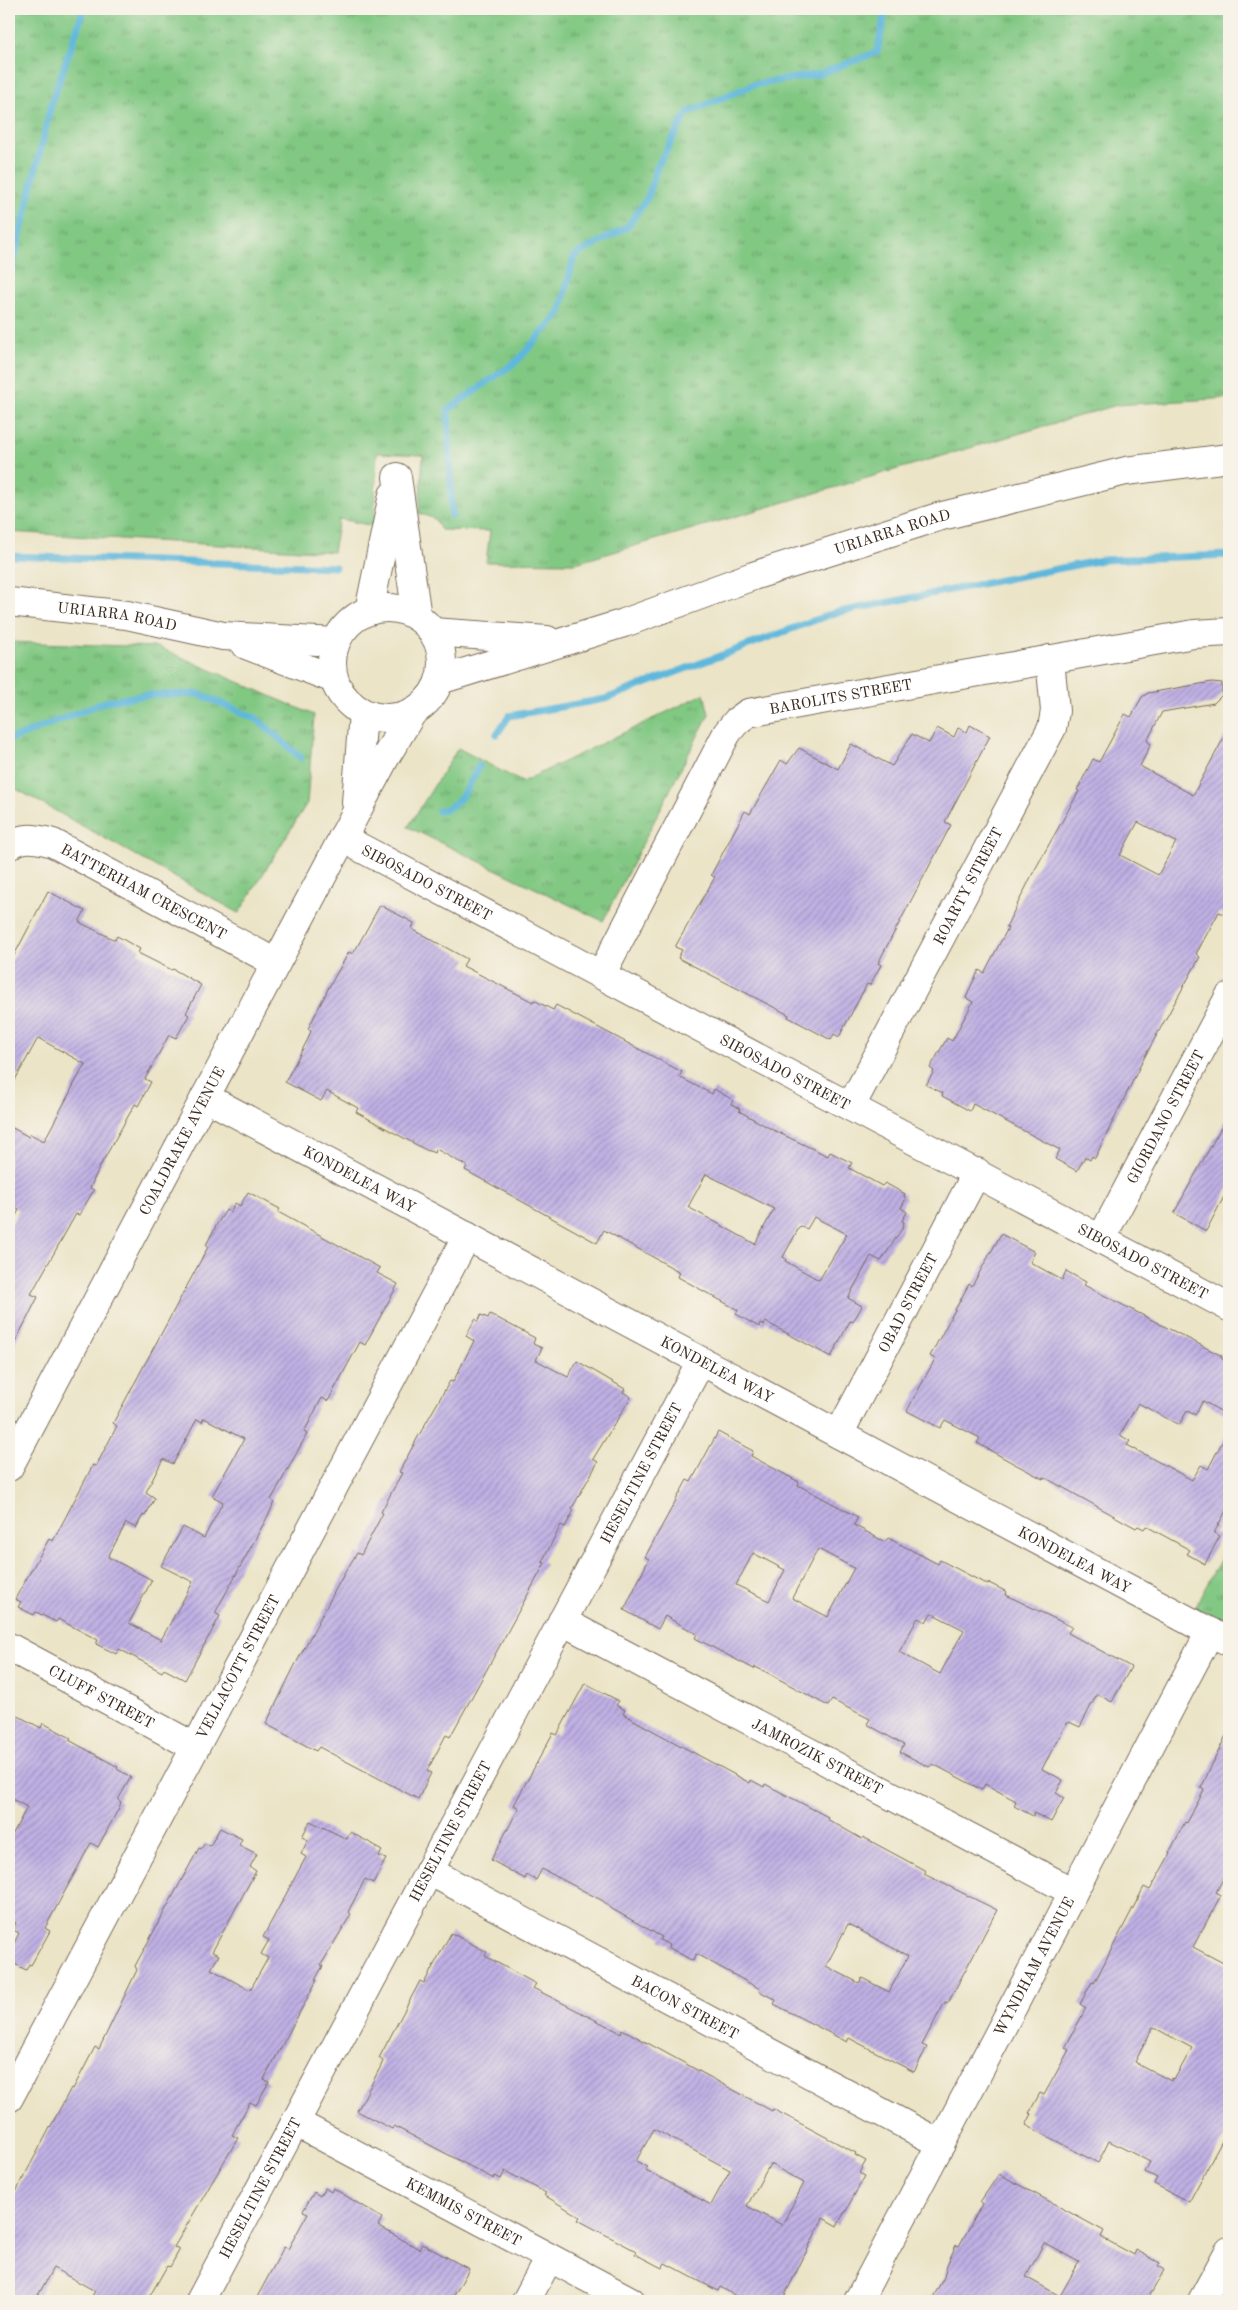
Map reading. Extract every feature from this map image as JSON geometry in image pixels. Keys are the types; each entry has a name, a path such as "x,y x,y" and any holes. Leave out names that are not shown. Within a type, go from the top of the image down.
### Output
{"street":[{"name":"URIARRA ROAD","path":"440,680 624,624 753,576 938,517 1126,472 1229,458"},
{"path":"369,611 397,477 425,624 440,646 442,663 440,680 429,699 412,713 396,718 379,718 363,713 350,705 340,693 334,679 332,660 336,642 344,629 355,618 369,611 385,608 402,610 425,624"},
{"name":"URIARRA ROAD","path":"9,602 127,615 223,636 334,679"},
{"name":"URIARRA ROAD","path":"425,624 564,641"},
{"name":"BAROLITS STREET","path":"602,973 728,733 737,721 748,713 1194,634 1229,632"},
{"name":"URIARRA ROAD","path":"223,636 336,642"},
{"name":"ROARTY STREET","path":"851,1106 1052,728 1056,711 1050,660"},
{"name":"COALDRAKE AVENUE","path":"355,814 363,713"},
{"name":"COALDRAKE AVENUE","path":"9,1467 342,838 412,713"},
{"name":"BATTERHAM CRESCENT","path":"9,846 24,839 33,838 53,844 276,963"},
{"name":"SIBOSADO STREET","path":"342,838 602,973 1229,1306"},
{"name":"GIORDANO STREET","path":"1100,1239 1229,997"},
{"name":"KONDELEA WAY","path":"205,1096 1220,1637"},
{"name":"OBAD STREET","path":"839,1434 977,1172"},
{"name":"VELLACOTT STREET","path":"9,2098 467,1236"},
{"name":"HESELTINE STREET","path":"200,2301 701,1361"},
{"name":"JAMROZIK STREET","path":"562,1621 1073,1892"},
{"name":"WYNDHAM AVENUE","path":"858,2301 1073,1892 1220,1637"},
{"name":"CLUFF STREET","path":"9,1647 195,1747"},
{"name":"BACON STREET","path":"429,1871 941,2144"},
{"name":"KEMMIS STREET","path":"295,2122 631,2301"},
{"path":"1202,2301 1229,2251"},
{"path":"526,2301 549,2258"}],"green space":[{"path":"9,9 1229,9 1229,398 1117,405 576,563 486,562 490,531 441,530 435,519 419,513 423,455 377,453 374,526 339,519 333,552 9,532"},
{"path":"9,642 158,647 314,715 307,803 239,913 9,785"},
{"path":"704,694 709,714 603,921 408,827 458,748 522,782"},
{"path":"1229,1543 1229,1626 1195,1607"}],"building":[{"path":"1212,682 1222,683 1222,695 1214,703 1162,712 1147,741 1151,744 1140,766 1193,795 1229,728 1229,902 1223,914 1219,912 1196,954 1200,957 1144,1058 1095,1158 1092,1156 1090,1160 1085,1157 1077,1171 1055,1159 1060,1150 973,1104 970,1111 942,1096 943,1093 926,1085 934,1071 930,1068 947,1038 952,1041 973,1002 966,998 979,970 984,973 1008,928 1006,927 1033,873 1079,791 1077,790 1093,759 1099,762 1125,714 1131,717 1142,697 1148,693","holes":["1138,822 1176,842 1158,875 1120,855"]},
{"path":"970,725 990,736 945,822 951,825 878,963 881,965 870,985 867,984 839,1037 834,1034 831,1040 788,1017 789,1015 678,958 682,950 675,947 715,877 711,875 745,811 750,814 781,760 787,764 799,748 838,769 851,744 892,766 912,734 929,743 937,728 954,737 958,728 967,732"},
{"path":"48,891 85,911 79,922 115,940 117,936 140,949 138,953 173,969 201,985 186,1013 189,1015 176,1038 169,1035 145,1079 151,1082 138,1106 135,1104 99,1168 90,1188 94,1190 79,1215 76,1214 31,1294 38,1297 9,1354 9,1228 19,1210 9,1204 9,1126 29,1137 30,1134 44,1141 85,1064 38,1038 9,1091 9,965"},
{"path":"380,905 414,923 412,929 467,959 463,966 533,1002 534,1000 553,1010 556,1005 682,1072 679,1077 712,1094 714,1089 733,1100 731,1104 740,1109 739,1111 773,1130 828,1156 830,1152 852,1163 849,1168 882,1186 885,1183 905,1194 904,1197 906,1198 901,1208 907,1212 902,1221 904,1222 902,1229 881,1261 871,1256 848,1298 862,1306 853,1322 850,1321 831,1357 766,1322 764,1325 760,1323 759,1327 736,1314 738,1310 678,1277 680,1272 604,1230 597,1243 465,1170 467,1166 436,1149 435,1153 426,1150 356,1112 358,1108 327,1091 321,1101 285,1082 308,1039 311,1031 308,1029 329,987 349,952 353,954","holes":["706,1174 774,1209 755,1244 688,1207","814,1217 847,1234 819,1280 785,1261 786,1259 783,1257 800,1226 807,1229"]},
{"path":"1229,1113 1229,1187 1206,1231 1174,1213"},
{"path":"248,1192 280,1209 278,1212 380,1268 377,1273 398,1284 365,1345 360,1342 328,1401 322,1398 304,1432 307,1434 271,1500 274,1502 270,1512 215,1613 220,1616 185,1680 164,1669 162,1672 119,1649 116,1654 96,1644 98,1640 58,1619 56,1622 36,1612 34,1615 18,1607 21,1602 15,1599 49,1539 53,1541 93,1465 96,1466 117,1426 113,1423 208,1247 206,1245 217,1224 226,1210 230,1212 235,1203 240,1206","holes":["204,1418 244,1439 212,1496 223,1502 204,1538 183,1527 161,1566 193,1582 161,1640 129,1623 152,1580 108,1557 126,1523 136,1528 143,1515 145,1516 155,1498 146,1492 163,1459 173,1464 197,1419 202,1422"]},
{"path":"1001,1234 1035,1252 1030,1262 1062,1280 1066,1271 1086,1282 1084,1285 1222,1356 1221,1358 1229,1363 1229,1416 1203,1401 1195,1415 1187,1411 1179,1425 1138,1403 1120,1435 1130,1441 1127,1445 1192,1480 1201,1465 1208,1469 1229,1429 1229,1505 1214,1533 1220,1536 1205,1564 1187,1554 1190,1550 1146,1526 1144,1529 1138,1526 1136,1528 1044,1477 1043,1479 977,1443 980,1438 945,1420 940,1428 907,1411 935,1359 930,1356 969,1284 972,1286"},
{"path":"490,1314 535,1338 533,1344 542,1348 536,1360 568,1377 577,1361 625,1389 623,1392 631,1397 593,1459 598,1462 572,1508 574,1510 565,1527 561,1525 542,1562 545,1563 450,1737 446,1735 427,1771 431,1773 418,1799 319,1747 316,1751 266,1724 344,1574 357,1553 361,1555 402,1473 399,1472 419,1435 450,1381 453,1382 474,1341 466,1336 475,1319 478,1321 481,1315 488,1318"},
{"path":"718,1432 753,1451 751,1456 799,1482 798,1485 858,1517 854,1525 885,1542 888,1538 938,1564 940,1560 988,1585 989,1583 1007,1592 1006,1595 1072,1627 1068,1633 1131,1667 1112,1702 1097,1694 1080,1727 1069,1722 1066,1724 1042,1769 1063,1780 1056,1793 1064,1798 1051,1822 1034,1813 1033,1816 1014,1806 1016,1801 985,1784 982,1790 933,1764 929,1767 900,1752 904,1745 867,1724 870,1719 832,1700 828,1706 766,1672 755,1667 754,1669 695,1638 697,1634 665,1616 658,1629 624,1610 649,1559 645,1557 687,1480 691,1482","holes":["818,1549 854,1568 828,1617 792,1598","753,1553 785,1570 769,1601 736,1585","931,1613 964,1630 940,1674 899,1652 918,1618 926,1622"]},
{"path":"585,1683 619,1701 616,1705 625,1710 623,1714 659,1734 750,1783 751,1780 764,1787 765,1784 828,1817 827,1819 862,1839 863,1837 926,1871 924,1874 997,1910 948,2003 945,2002 922,2045 927,2047 914,2072 849,2038 847,2042 774,2004 776,2000 759,1991 760,1989 696,1954 693,1961 668,1947 669,1945 660,1940 662,1937 612,1909 603,1901 542,1869 536,1880 527,1875 525,1879 491,1860 519,1808 514,1805 553,1733 557,1735","holes":["848,1924 908,1956 889,1992 862,1978 859,1983 826,1966"]},
{"path":"9,1711 41,1728 43,1723 71,1738 69,1740 118,1767 117,1769 131,1777 118,1800 121,1802 119,1808 98,1847 91,1843 45,1928 50,1931 31,1965 29,1964 26,1970 9,1961 9,1953 19,1933 13,1930 16,1923 9,1919 9,1841 27,1807 9,1797"},
{"path":"1229,1729 1229,1868 1216,1892 1221,1895 1193,1947 1229,1966 1229,2128 1189,2202 1154,2184 1157,2178 1145,2172 1150,2162 1109,2141 1098,2163 1026,2125 1032,2114 1029,2113 1040,2093 1044,2095 1069,2050 1065,2048 1086,2008 1080,2004 1092,1982 1094,1983 1144,1887 1150,1890 1185,1822 1187,1823 1204,1790 1201,1788","holes":["1153,2027 1192,2048 1174,2080 1172,2078 1171,2081 1135,2062"]},
{"path":"310,1821 347,1839 350,1832 376,1846 382,1851 379,1856 386,1859 373,1883 365,1879 348,1912 351,1914 321,1965 323,1966 315,1980 317,1980 264,2079 269,2082 256,2105 250,2102 232,2135 238,2138 174,2247 180,2249 170,2267 167,2266 147,2301 89,2301 95,2291 53,2268 35,2301 9,2301 9,2205 71,2088 73,2089 95,2047 99,2049 137,1970 135,1966 199,1848 201,1849 205,1843 210,1846 220,1828 242,1839 239,1845 257,1854 250,1867 256,1871 212,1952 219,1955 211,1969 250,1990 268,1958 261,1954 269,1940 263,1937 306,1857 301,1854 308,1840 302,1837"},
{"path":"451,1933 487,1952 485,1956 536,1984 533,1988 621,2033 622,2029 772,2111 773,2109 856,2153 855,2155 866,2161 859,2173 865,2176 837,2226 823,2218 782,2301 745,2301 720,2287 718,2291 665,2263 662,2268 635,2254 636,2251 578,2220 580,2217 544,2195 546,2193 505,2171 501,2179 495,2176 494,2179 394,2126 392,2129 357,2111 383,2061 379,2058 420,1981 424,1983","holes":["654,2129 730,2170 711,2205 646,2170 647,2167 636,2161","770,2164 804,2183 782,2225 747,2206"]},
{"path":"999,2174 1104,2231 1101,2237 1134,2255 1136,2250 1160,2263 1158,2266 1164,2270 1147,2301 931,2301 944,2277 956,2245 959,2246 982,2204 980,2202","holes":["1044,2243 1079,2262 1060,2296 1026,2277"]},
{"path":"325,2188 331,2192 333,2188 382,2218 378,2226 419,2249 422,2244 469,2269 451,2301 255,2301 284,2247 288,2249 308,2213 303,2211 314,2192 320,2196"}],"waterway":[{"path":"9,282 52,101 84,9"},
{"path":"452,516 448,410 517,361 560,313 574,256 627,227 648,197 657,167 687,113 752,85 819,74 877,52 886,9"},
{"path":"497,734 509,716 605,699 834,613 1102,560 1229,555"},
{"path":"9,556 335,567"},
{"path":"9,739 107,701 147,695 199,694 257,719 301,758"},
{"path":"439,811 447,809 459,800 479,766"}]}
